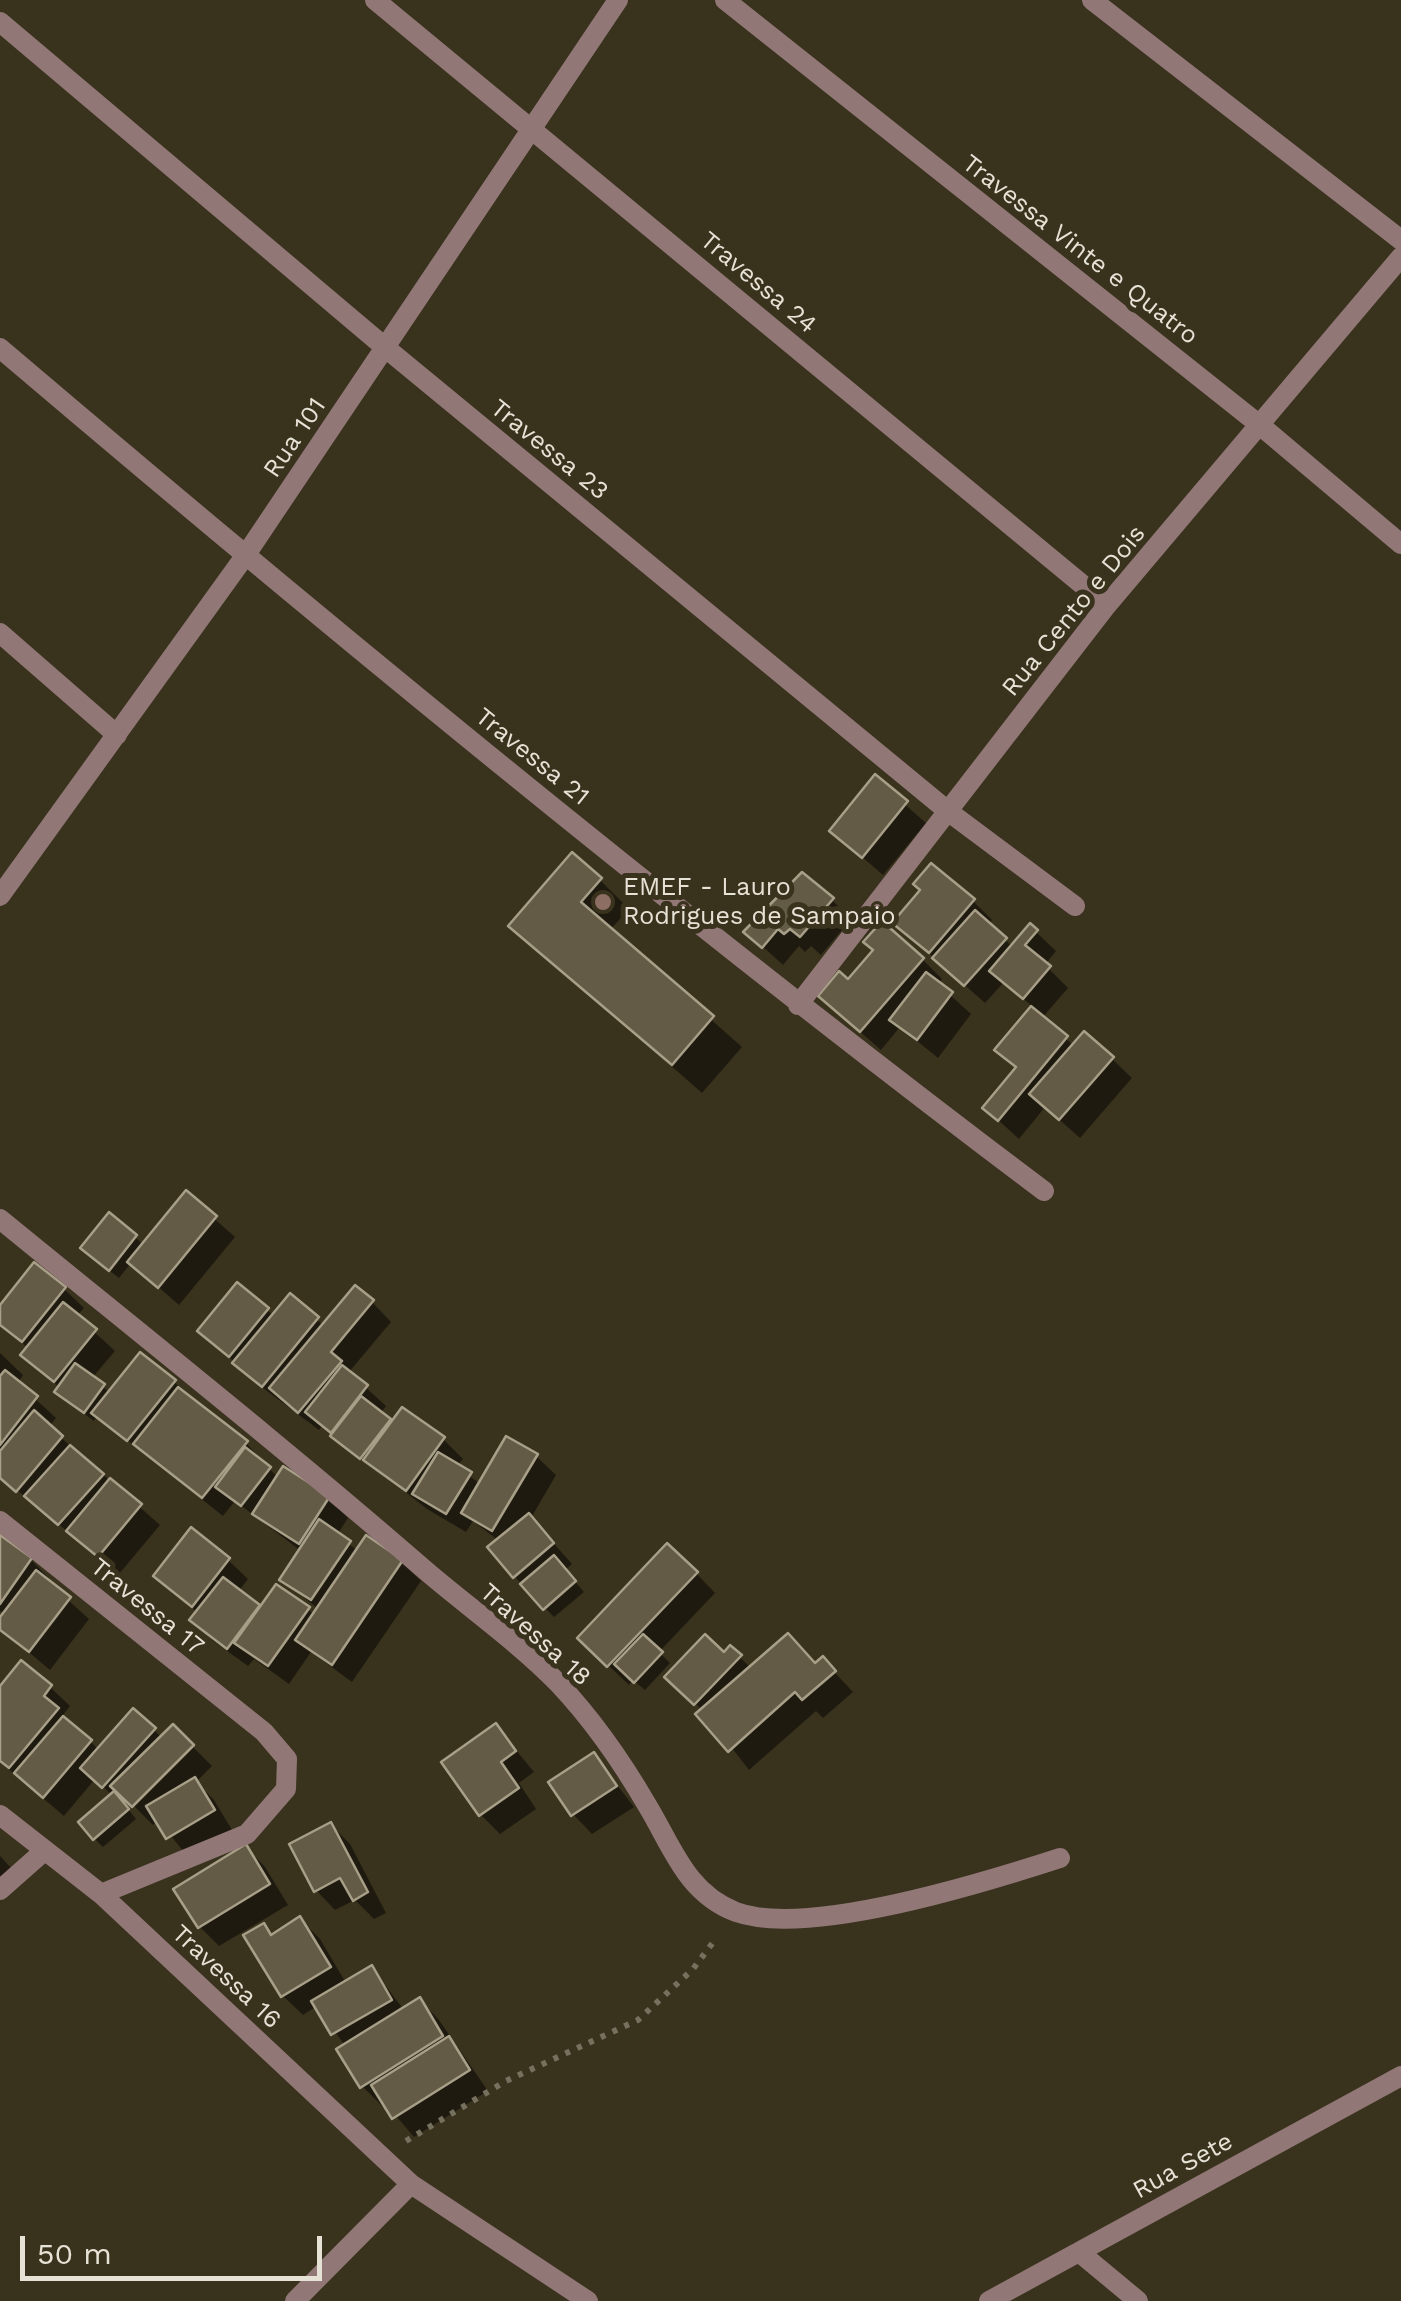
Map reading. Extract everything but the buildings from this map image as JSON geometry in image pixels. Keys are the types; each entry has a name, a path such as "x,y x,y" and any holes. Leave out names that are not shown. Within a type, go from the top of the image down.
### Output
{"street":[{"name":"Travessa 24","path":"375,0 1107,605"},
{"name":"Rua 101","path":"0,896 387,349 530,126 618,0"},
{"name":"Travessa Vinte e Quatro","path":"725,0 1261,426 1401,544"},
{"path":"1092,0 1401,240"},
{"name":"Travessa 23","path":"0,22 387,349 949,812 1076,906"},
{"name":"Rua Cento e Dois","path":"798,1006 1107,605 1401,257"},
{"name":"Travessa 21","path":"0,348 244,556 798,1006 1044,1191"},
{"path":"0,634 117,735"},
{"name":"Travessa 18","path":"0,1219 372,1524 557,1682 610,1748 649,1807 668,1849 698,1888 735,1911 766,1920 885,1905 980,1884 1060,1858"},
{"name":"Travessa 17","path":"0,1521 264,1732 287,1759 286,1789 268,1814 235,1840 100,1894"},
{"name":"Travessa 16","path":"0,1815 100,1894 411,2184 588,2301"},
{"path":"0,1890 44,1852"},
{"name":"Rua Sete","path":"989,2301 1401,2076"},
{"path":"294,2301 411,2184"},
{"path":"1078,2252 1138,2301"}],"path":[{"path":"382,2158 506,2082 638,2020 693,1969 735,1911"}],"place":[{"name":"EMEF - Lauro Rodrigues de Sampaio","path":"603,902"}]}
